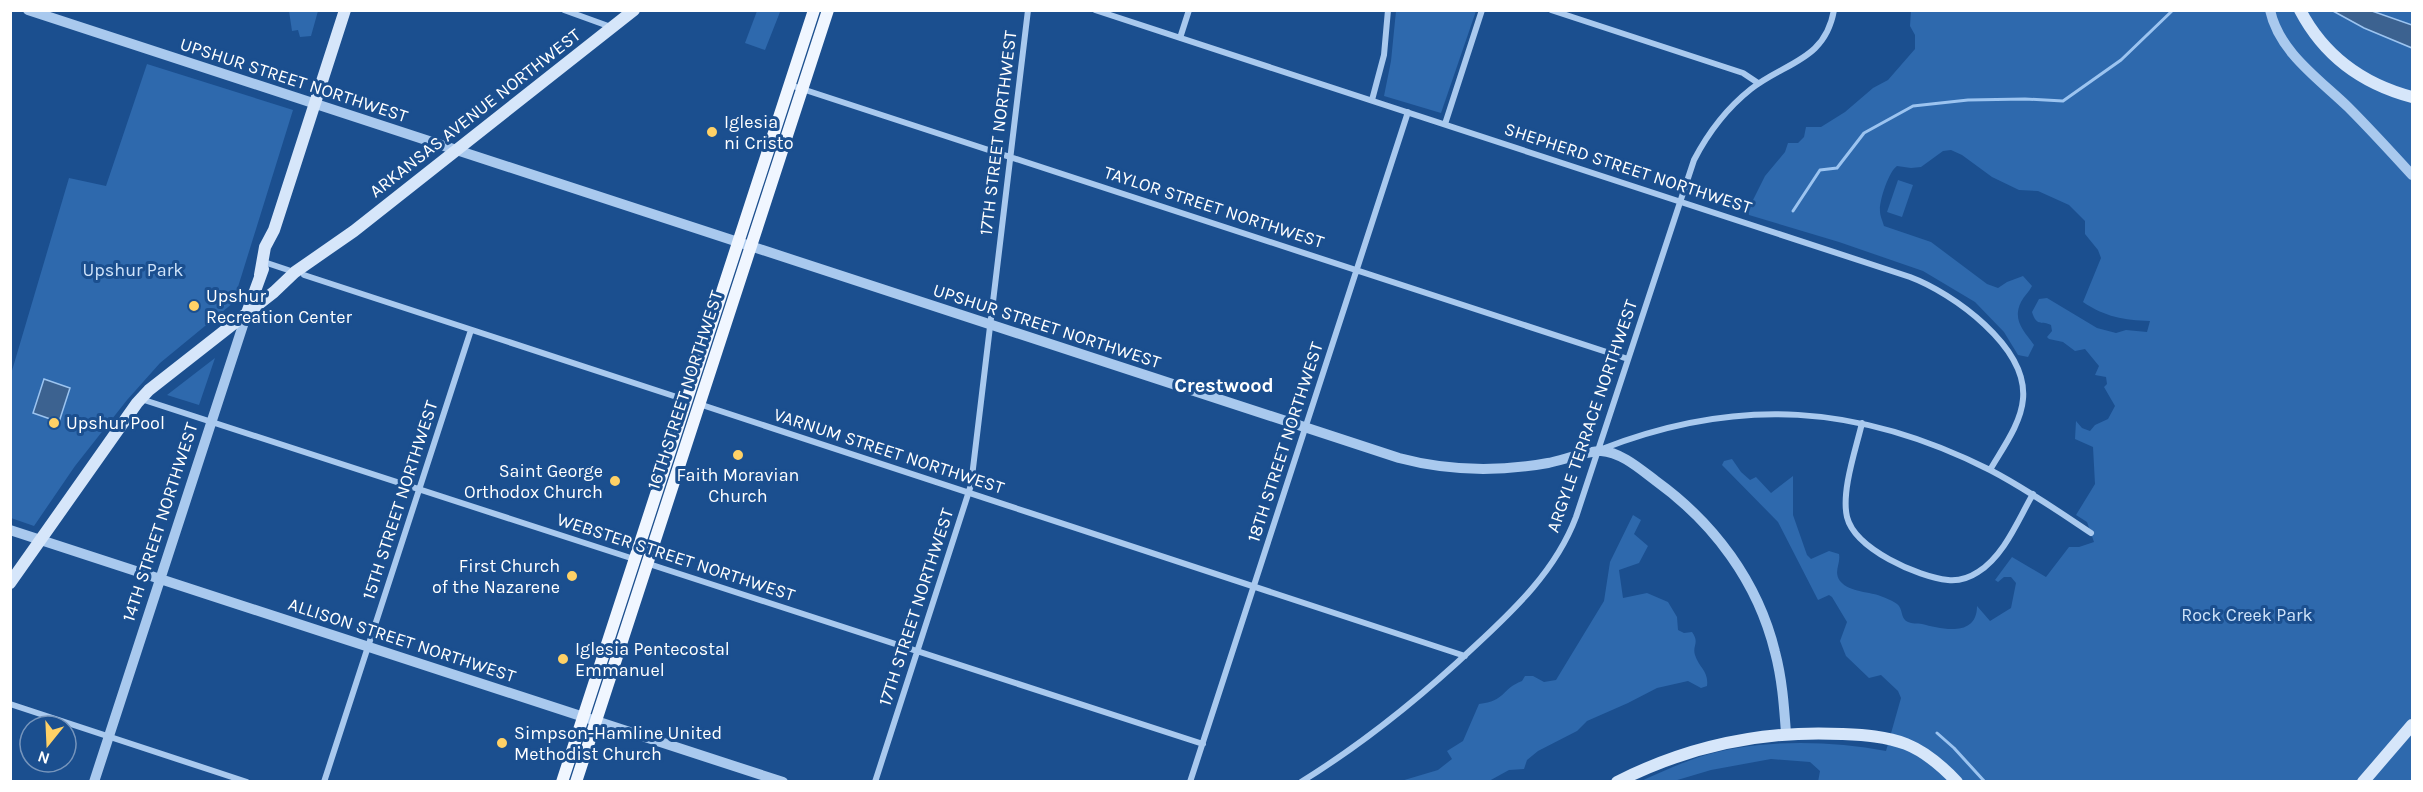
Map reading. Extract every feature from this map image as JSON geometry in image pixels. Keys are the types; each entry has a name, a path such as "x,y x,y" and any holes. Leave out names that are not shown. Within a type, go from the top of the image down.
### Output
{"main road":[{"name":"14TH STREET NORTHWEST","path":"247,313 260,274 265,246 274,230 345,10"},
{"name":"ARKANSAS AVENUE NORTHWEST","path":"10,584 141,399 154,385 274,292 280,292 299,274 634,10"},
{"name":"16TH STREET NORTHWEST","path":"576,782 596,720 687,400 814,10"},
{"name":"16TH STREET NORTHWEST","path":"562,782 583,716 699,404 828,10"},
{"path":"2300,10 2325,47 2349,69 2385,89 2412,97"},
{"name":"14TH STREET NORTHWEST","path":"260,274 273,246 274,230"},
{"path":"2363,782 2412,725"},
{"path":"1617,782 1680,755 1719,744 1786,733 1854,734 1899,741 1929,757 1957,782"}],"street":[{"name":"UPSHUR STREET NORTHWEST","path":"28,10 1400,458 1451,468 1520,467 1565,460 1677,425 1734,415 1789,414 1831,417 1862,423 1929,443 1990,470 2033,494 2091,533"},
{"path":"564,10 612,27"},
{"name":"17TH STREET NORTHWEST","path":"875,782 969,493 1028,10"},
{"name":"SHEPHERD STREET NORTHWEST","path":"1095,10 1915,279 1949,296 1974,314 1990,330 2017,369 2023,391 2019,417 1990,470"},
{"path":"1180,38 1189,10"},
{"path":"1371,100 1386,49 1388,10"},
{"path":"1445,124 1482,10"},
{"path":"1551,10 1743,73 1758,83"},
{"name":"ARGYLE TERRACE NORTHWEST","path":"1300,782 1375,731 1423,693 1505,618 1555,559 1576,517 1689,170 1708,135 1733,105 1758,83 1797,63 1812,52 1827,32 1834,10"},
{"path":"2270,10 2278,33 2289,50 2367,126 2412,175"},
{"name":"TAYLOR STREET NORTHWEST","path":"790,85 1628,359"},
{"name":"18TH STREET NORTHWEST","path":"1190,782 1408,112"},
{"name":"VARNUM STREET NORTHWEST","path":"267,263 1465,656"},
{"name":"14TH STREET NORTHWEST","path":"94,782 247,313"},
{"name":"15TH STREET NORTHWEST","path":"324,782 471,330"},
{"name":"WEBSTER STREET NORTHWEST","path":"141,399 1203,744"},
{"path":"1862,423 1846,497 1846,512 1850,527 1869,547 1915,570 1950,580 1966,579 1977,574 1997,555 2033,494"},
{"path":"1598,450 1618,456 1678,498 1707,525 1737,564 1758,603 1774,646 1782,690 1786,733"},
{"name":"ALLISON STREET NORTHWEST","path":"10,530 783,782"},
{"path":"10,704 248,782"}],"green space":[{"path":"289,11 318,11 311,36 300,37 298,30 292,31"},
{"path":"757,11 780,12 765,50 745,43"},
{"path":"1396,11 1476,11 1441,113 1384,96 1391,61"},
{"name":"Rock Creek Park","path":"1911,11 2412,11 2412,781 1818,782 1820,771 1810,762 1771,759 1711,770 1674,781 1639,782 1699,757 1744,747 1816,743 1886,751 1901,698 1898,691 1881,675 1869,678 1846,656 1840,641 1847,622 1832,597 1829,595 1818,600 1778,522 1722,465 1724,461 1732,459 1750,480 1756,477 1771,493 1793,476 1793,515 1807,555 1811,559 1829,551 1839,554 1837,574 1844,585 1894,602 1899,606 1904,619 1911,623 1948,629 1965,627 1975,616 1977,606 1990,621 2011,608 2016,583 2011,577 2004,577 1998,582 1995,580 2012,557 2046,577 2069,547 2079,547 2094,542 2087,522 2076,515 2095,484 2093,447 2075,439 2076,421 2082,428 2090,431 2095,425 2108,419 2115,406 2104,387 2107,384 2106,377 2095,375 2099,366 2085,349 2075,351 2063,342 2049,339 2047,337 2052,331 2051,325 2038,322 2032,312 2039,299 2047,298 2097,328 2116,333 2126,330 2147,332 2150,321 2115,317 2083,302 2101,258 2098,250 2085,234 2085,221 2069,205 2038,191 2019,190 1992,177 1962,155 1951,150 1943,151 1921,167 1897,166 1883,194 1880,211 1884,226 1931,242 1987,284 1998,288 2023,276 2032,286 2021,302 2018,314 2020,325 2034,345 2028,357 2018,355 2004,332 1975,302 1923,271 1839,242 1749,215 1746,203 1752,202 1765,176 1785,152 1788,143 1798,143 1804,137 1806,127 1821,127 1845,112 1873,88 1888,80 1915,49 1915,35 1910,26"},
{"name":"Upshur Park","path":"147,64 293,110 233,303 160,363 127,400 75,466 34,526 11,518 11,374 69,178 106,186"},
{"path":"1898,180 1913,185 1902,217 1887,212"},
{"path":"215,358 199,405 167,395"},
{"path":"1633,515 1641,520 1634,534 1648,546 1639,563 1619,570 1623,598 1647,593 1668,602 1677,617 1678,630 1684,633 1692,632 1694,636 1695,655 1705,673 1707,686 1701,688 1688,681 1657,688 1587,721 1577,731 1538,751 1527,760 1524,769 1509,770 1489,781 1401,781 1438,770 1452,759 1447,751 1463,741 1479,704 1499,698 1522,681 1525,676 1533,676 1544,682 1556,680 1604,601 1610,562"}],"shaded area":[{"path":"2333,11 2372,11 2412,25 2412,48 2364,28"},
{"path":"44,379 70,388 59,422 33,413"}],"waterway":[{"path":"1793,211 1820,170 1837,168 1864,133 1913,106 1968,100 2063,101 2121,60 2173,10"},
{"path":"1937,733 1985,782"}],"place":[{"name":"Iglesia ni Cristo","path":"712,132"},
{"name":"Upshur Recreation Center","path":"194,306"},
{"name":"Upshur Pool","path":"54,423"},
{"name":"Faith Moravian Church","path":"738,455"},
{"name":"Saint George Orthodox Church","path":"615,481"},
{"name":"First Church of the Nazarene","path":"572,576"},
{"name":"Iglesia Pentecostal Emmanuel","path":"563,659"},
{"name":"Simpson-Hamline United Methodist Church","path":"502,743"}],"district":[{"name":"Crestwood","path":"1224,385"}]}
